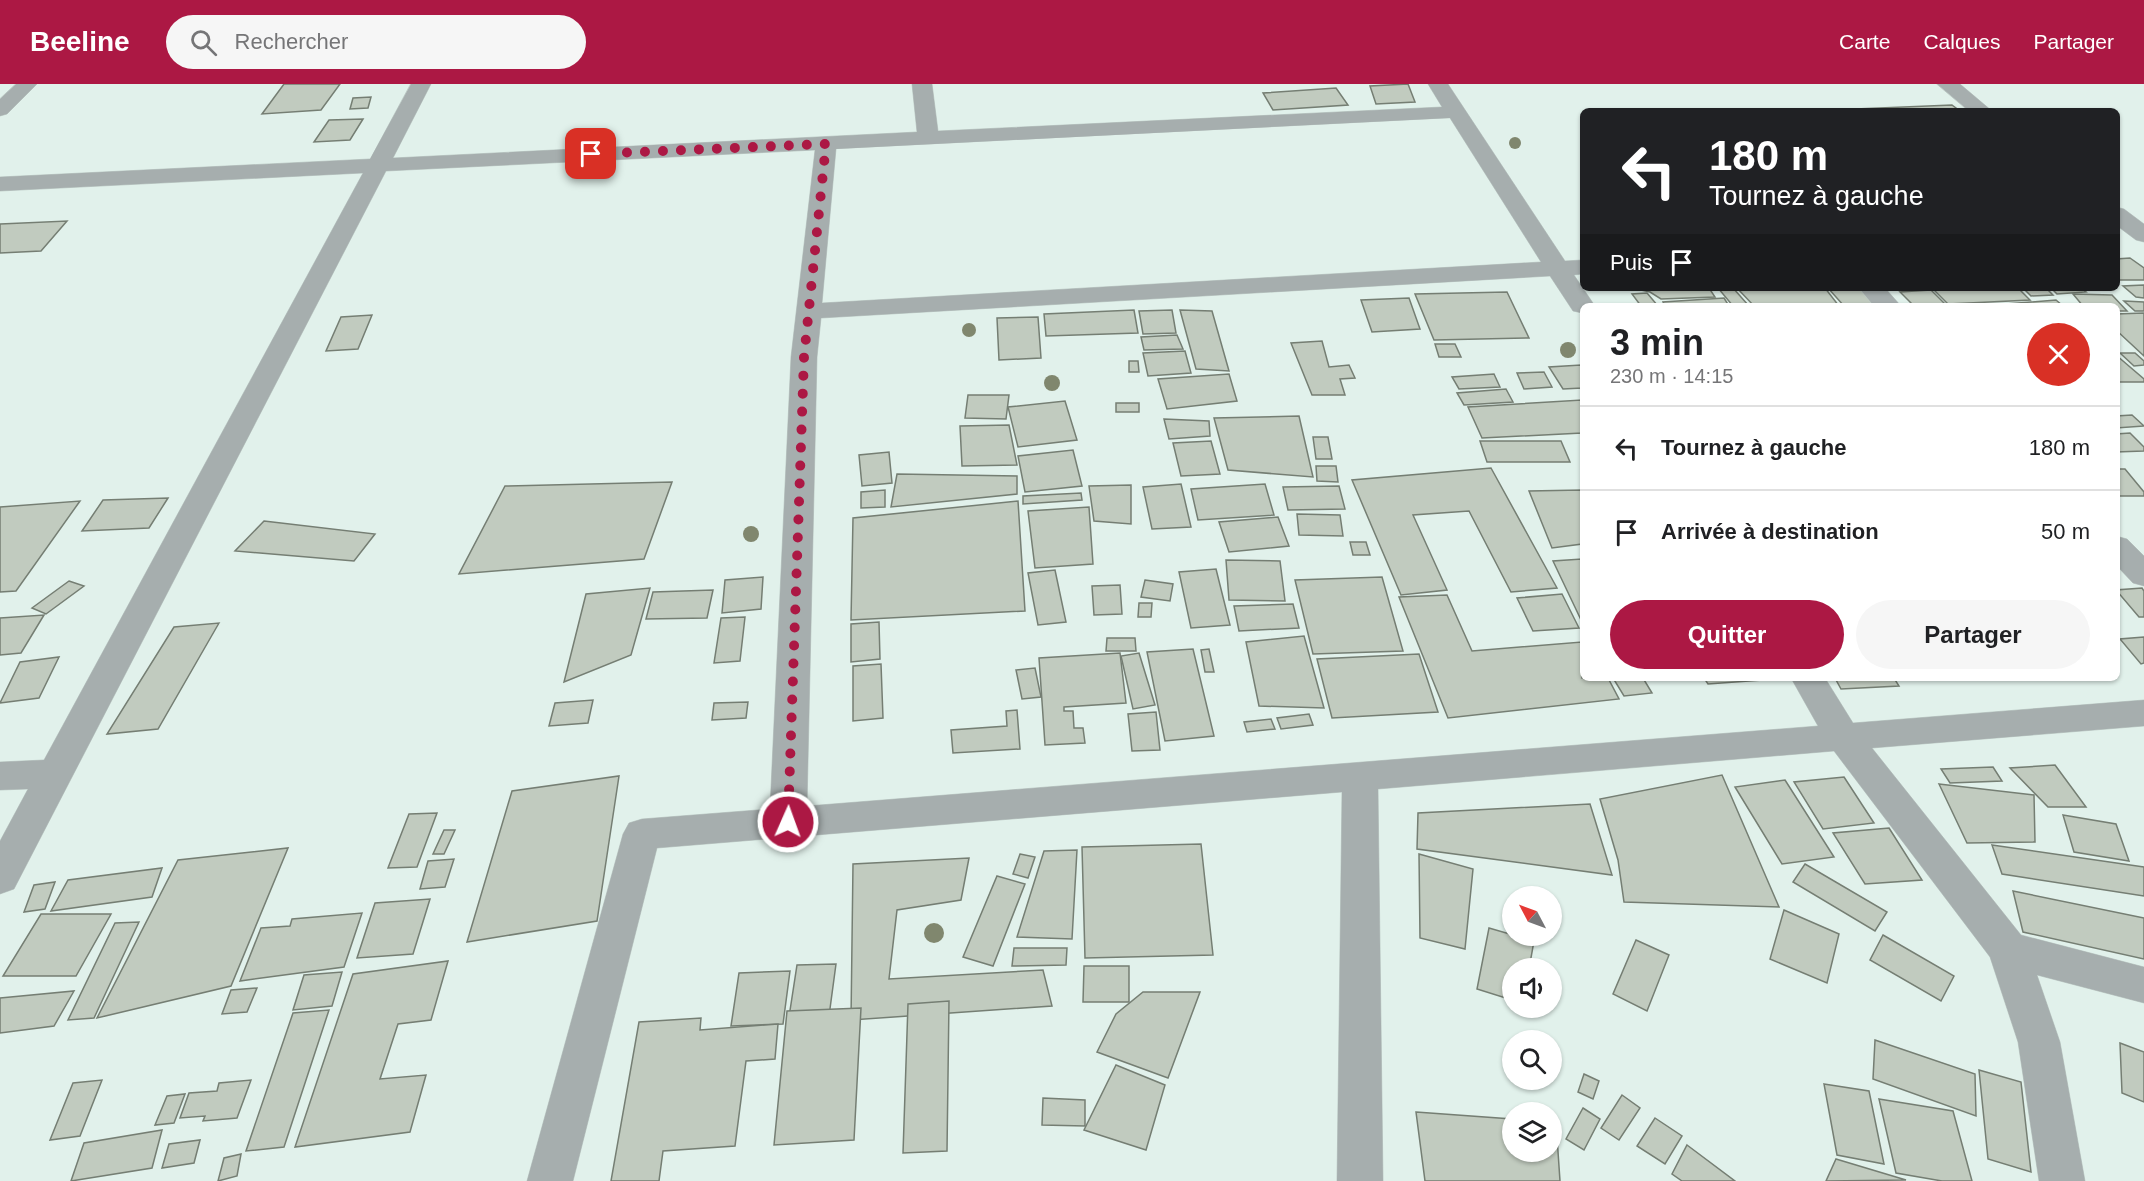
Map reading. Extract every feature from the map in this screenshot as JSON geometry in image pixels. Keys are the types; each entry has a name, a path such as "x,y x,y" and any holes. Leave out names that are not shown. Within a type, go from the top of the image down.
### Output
{"street":[{"path":"0,110 27,84"},
{"path":"0,878 421,84"},
{"path":"922,84 928,139"},
{"path":"1438,84 1456,112 1571,268 1581,303"},
{"path":"1947,84 1978,108"},
{"path":"0,184 1456,112"},
{"path":"788,822 804,357 826,144"},
{"path":"2120,217 2144,235"},
{"path":"2120,237 2144,235"},
{"path":"809,311 1571,268"},
{"path":"1874,291 1885,303"},
{"path":"2120,550 2144,575"},
{"path":"1810,681 1844,737 2008,950 2039,1042 2062,1181"},
{"path":"550,1181 642,834 2144,712"},
{"path":"0,776 55,774"},
{"path":"1360,776 1360,1181"},
{"path":"2008,950 2144,985"}],"building":[{"path":"284,84 340,84 321,110 262,114"},
{"path":"1408,84 1415,102 1376,104 1370,86"},
{"path":"1336,88 1348,105 1273,110 1263,93"},
{"path":"371,97 368,108 350,109 353,98"},
{"path":"1952,105 1956,108 1879,108"},
{"path":"363,119 350,140 314,142 329,120"},
{"path":"67,221 41,251 0,253 0,224"},
{"path":"2130,258 2144,268 2144,280 2120,280 2120,259"},
{"path":"2144,285 2144,298 2136,297 2123,286"},
{"path":"1646,291 1711,291 1715,297 1661,299"},
{"path":"1720,291 1736,291 1746,303 1730,303"},
{"path":"1740,291 1827,291 1837,303 1751,303"},
{"path":"1831,291 1864,291 1874,303 1841,303"},
{"path":"1932,291 1944,303 1911,303 1900,292"},
{"path":"1935,291 2021,291 2030,300 1968,303 1947,303"},
{"path":"2026,291 2049,291 2053,295 2031,296"},
{"path":"2054,291 2086,292 2057,294"},
{"path":"1507,292 1529,338 1434,340 1415,294"},
{"path":"1647,293 1655,303 1639,303 1632,294"},
{"path":"2073,294 2112,295 2120,303 2080,303"},
{"path":"1409,298 1420,329 1372,332 1361,300"},
{"path":"1724,298 1727,303 1664,303"},
{"path":"2056,300 2060,303 2018,303"},
{"path":"2124,301 2144,302 2144,311 2135,311"},
{"path":"2120,304 2127,311 2120,311"},
{"path":"1134,310 1138,333 1046,336 1044,314"},
{"path":"1172,310 1176,333 1143,334 1139,311"},
{"path":"1180,310 1212,311 1229,371 1196,369"},
{"path":"2144,313 2144,356 2120,334 2120,314"},
{"path":"372,315 358,349 326,351 341,317"},
{"path":"1038,317 1041,358 999,360 997,318"},
{"path":"1177,335 1183,349 1144,350 1141,337"},
{"path":"1322,341 1329,367 1349,365 1355,378 1340,379 1345,395 1312,395 1291,343"},
{"path":"1435,344 1455,344 1461,357 1439,357"},
{"path":"1185,351 1191,373 1148,376 1143,353"},
{"path":"2120,353 2135,353 2144,361 2144,365 2134,366"},
{"path":"2120,358 2144,379 2144,382 2120,382"},
{"path":"1129,361 1138,361 1139,372 1129,372"},
{"path":"1580,365 1580,388 1563,389 1549,367"},
{"path":"1544,372 1552,387 1524,389 1517,373"},
{"path":"1229,374 1237,401 1167,409 1158,379"},
{"path":"1494,374 1500,387 1459,389 1452,377"},
{"path":"1506,389 1513,402 1464,405 1457,393"},
{"path":"968,395 1009,395 1006,419 965,418"},
{"path":"1580,400 1580,433 1482,438 1468,407"},
{"path":"1065,401 1077,440 1018,447 1008,407"},
{"path":"1116,403 1139,403 1139,412 1116,412"},
{"path":"2132,415 2144,426 2120,428 2120,416"},
{"path":"1299,416 1313,477 1228,470 1214,418"},
{"path":"1164,419 1209,421 1210,436 1169,439"},
{"path":"1009,425 1017,465 962,466 960,426"},
{"path":"2130,433 2144,447 2144,451 2120,452 2120,434"},
{"path":"1313,437 1328,437 1332,459 1316,459"},
{"path":"1211,441 1220,474 1181,476 1173,443"},
{"path":"1480,441 1561,441 1570,462 1487,462"},
{"path":"1073,450 1082,486 1025,492 1018,456"},
{"path":"889,452 892,483 862,486 859,455"},
{"path":"1316,466 1336,466 1338,482 1317,481"},
{"path":"1491,468 1557,588 1511,592 1469,511 1413,515 1447,590 1401,595 1352,480"},
{"path":"2120,469 2125,469 2144,492 2144,496 2120,496"},
{"path":"897,474 1017,476 1017,494 891,507"},
{"path":"672,482 644,559 459,574 505,486"},
{"path":"1181,484 1191,527 1152,529 1143,487"},
{"path":"1265,484 1274,515 1198,520 1191,489"},
{"path":"1131,485 1131,524 1094,521 1089,486"},
{"path":"1339,486 1345,509 1288,510 1283,487"},
{"path":"885,490 885,507 861,508 861,492"},
{"path":"1580,490 1580,544 1552,548 1529,491"},
{"path":"1081,493 1082,500 1023,504 1023,496"},
{"path":"168,498 149,528 82,531 103,500"},
{"path":"80,501 16,591 0,592 0,507"},
{"path":"1018,501 1025,611 851,620 853,518"},
{"path":"1089,507 1093,564 1035,568 1028,511"},
{"path":"1297,514 1340,515 1343,536 1299,535"},
{"path":"1278,517 1289,546 1229,552 1219,522"},
{"path":"264,521 375,534 354,561 235,551"},
{"path":"1350,542 1366,542 1370,555 1353,555"},
{"path":"1580,559 1580,618 1553,561"},
{"path":"1226,560 1280,561 1285,601 1229,600"},
{"path":"1216,569 1230,625 1191,628 1179,572"},
{"path":"1055,570 1066,622 1038,625 1028,573"},
{"path":"763,577 761,609 722,613 725,580"},
{"path":"1382,577 1403,651 1313,654 1295,580"},
{"path":"1145,580 1173,584 1170,601 1141,597"},
{"path":"69,581 84,586 46,614 32,608"},
{"path":"1120,585 1122,614 1094,615 1092,586"},
{"path":"650,588 631,655 564,682 586,594"},
{"path":"2142,588 2144,617 2139,617 2120,595 2120,590"},
{"path":"713,590 707,618 646,619 653,592"},
{"path":"1562,594 1579,628 1533,631 1517,598"},
{"path":"1447,595 1472,651 1580,642 1580,681 1610,681 1619,699 1448,718 1399,597"},
{"path":"1139,603 1152,603 1151,617 1138,617"},
{"path":"1293,604 1299,628 1239,631 1234,606"},
{"path":"44,615 21,653 0,655 0,618"},
{"path":"745,617 740,661 714,663 721,618"},
{"path":"879,622 880,659 851,662 851,624"},
{"path":"219,623 158,729 107,734 174,627"},
{"path":"1304,636 1324,708 1259,706 1246,642"},
{"path":"2144,637 2144,663 2141,664 2120,639"},
{"path":"1107,638 1135,638 1136,651 1106,651"},
{"path":"1193,649 1214,736 1165,741 1147,652"},
{"path":"1209,649 1214,672 1205,672 1201,650"},
{"path":"1120,653 1126,703 1064,707 1064,711 1073,711 1074,728 1083,728 1085,743 1045,745 1039,658"},
{"path":"1139,653 1155,705 1133,709 1121,656"},
{"path":"1419,654 1438,712 1332,718 1317,659"},
{"path":"59,657 39,698 0,703 20,662"},
{"path":"881,664 883,718 853,721 853,666"},
{"path":"1035,668 1041,697 1022,699 1016,670"},
{"path":"1615,681 1645,681 1652,693 1624,696"},
{"path":"1706,681 1748,681 1708,684"},
{"path":"1837,681 1896,681 1899,686 1841,689"},
{"path":"593,700 588,723 549,726 555,703"},
{"path":"748,702 746,718 712,720 714,703"},
{"path":"1017,710 1020,749 953,753 951,730 1007,726 1006,711"},
{"path":"1156,712 1160,750 1132,751 1128,714"},
{"path":"1309,714 1313,725 1281,729 1277,718"},
{"path":"1271,719 1275,729 1247,732 1244,722"},
{"path":"2055,765 2086,807 2048,807 2010,768"},
{"path":"1993,767 2002,781 1950,783 1941,769"},
{"path":"1722,775 1779,907 1624,902 1618,860 1600,799"},
{"path":"619,776 597,921 467,942 512,791"},
{"path":"1844,777 1874,823 1823,829 1794,782"},
{"path":"1785,780 1834,857 1782,864 1735,787"},
{"path":"1939,784 2034,795 2035,842 1967,843"},
{"path":"1590,804 1612,875 1417,849 1418,813"},
{"path":"437,813 417,867 388,868 409,814"},
{"path":"2063,815 2116,824 2129,861 2074,852"},
{"path":"1889,828 1922,880 1865,884 1833,833"},
{"path":"444,830 455,830 444,854 433,854"},
{"path":"1201,844 1213,955 1085,958 1082,847"},
{"path":"1992,845 2144,867 2144,896 2002,874"},
{"path":"288,848 231,986 97,1018 178,860"},
{"path":"1077,850 1072,939 1017,937 1044,851"},
{"path":"1020,854 1035,857 1028,878 1013,874"},
{"path":"1419,854 1473,869 1465,949 1420,938"},
{"path":"969,858 961,900 897,910 889,979 1043,970 1052,1006 851,1020 853,864"},
{"path":"454,859 445,887 420,889 428,861"},
{"path":"1805,864 1887,912 1875,931 1793,882"},
{"path":"162,868 152,897 51,911 68,880"},
{"path":"997,876 1025,884 993,966 963,957"},
{"path":"55,882 45,909 24,912 34,885"},
{"path":"2013,891 2144,918 2144,959 2023,932"},
{"path":"430,899 413,954 357,958 375,903"},
{"path":"1784,910 1839,934 1827,983 1770,959"},
{"path":"362,913 344,967 240,981 261,928 290,926 292,919"},
{"path":"41,914 111,914 76,976 3,976"},
{"path":"139,922 94,1018 68,1020 115,923"},
{"path":"1489,928 1502,932 1502,946 1533,946 1531,958 1502,958 1502,997 1477,989"},
{"path":"1883,935 1954,976 1941,1001 1870,960"},
{"path":"1636,940 1669,955 1647,1011 1613,994"},
{"path":"1014,948 1067,948 1066,965 1012,966"},
{"path":"448,961 431,1020 398,1024 380,1079 426,1075 410,1132 295,1147 353,974"},
{"path":"836,964 829,1016 789,1017 797,965"},
{"path":"1084,966 1129,966 1129,1002 1083,1002"},
{"path":"790,971 783,1024 731,1026 739,973"},
{"path":"342,972 332,1006 293,1010 304,975"},
{"path":"257,988 247,1012 222,1014 231,990"},
{"path":"74,991 54,1026 0,1033 0,998"},
{"path":"1143,992 1200,992 1168,1078 1097,1052 1116,1014"},
{"path":"949,1001 947,1151 903,1153 908,1004"},
{"path":"861,1008 854,1140 774,1145 787,1011"},
{"path":"329,1010 284,1147 246,1151 293,1013"},
{"path":"701,1018 700,1030 778,1024 775,1059 746,1061 735,1146 663,1151 659,1181 611,1181 639,1022"},
{"path":"1875,1040 1975,1074 1976,1116 1873,1079"},
{"path":"2120,1043 2144,1052 2144,1102 2122,1093"},
{"path":"1116,1065 1165,1085 1146,1150 1084,1130"},
{"path":"1979,1070 2021,1082 2031,1172 1988,1159"},
{"path":"1584,1074 1599,1081 1593,1099 1578,1092"},
{"path":"102,1080 80,1136 50,1140 73,1083"},
{"path":"251,1080 237,1118 203,1121 205,1116 180,1118 189,1093 217,1091 219,1083"},
{"path":"1824,1084 1869,1091 1884,1164 1837,1155"},
{"path":"185,1094 174,1123 155,1125 167,1096"},
{"path":"1622,1095 1640,1108 1619,1140 1601,1128"},
{"path":"1043,1098 1085,1100 1085,1126 1042,1125"},
{"path":"1879,1099 1953,1111 1972,1181 1942,1181 1896,1173"},
{"path":"1583,1108 1600,1119 1584,1150 1566,1139"},
{"path":"1416,1112 1502,1118 1502,1162 1559,1162 1560,1181 1425,1181"},
{"path":"1655,1118 1682,1136 1665,1164 1637,1146"},
{"path":"162,1130 152,1168 71,1181 84,1143"},
{"path":"200,1140 194,1163 162,1168 169,1144"},
{"path":"1687,1145 1735,1181 1682,1181 1672,1174"},
{"path":"241,1154 237,1176 218,1181 224,1158"},
{"path":"1836,1159 1906,1180 1826,1181"}],"route":[{"path":"591,154 826,144 804,357 788,822"}]}
